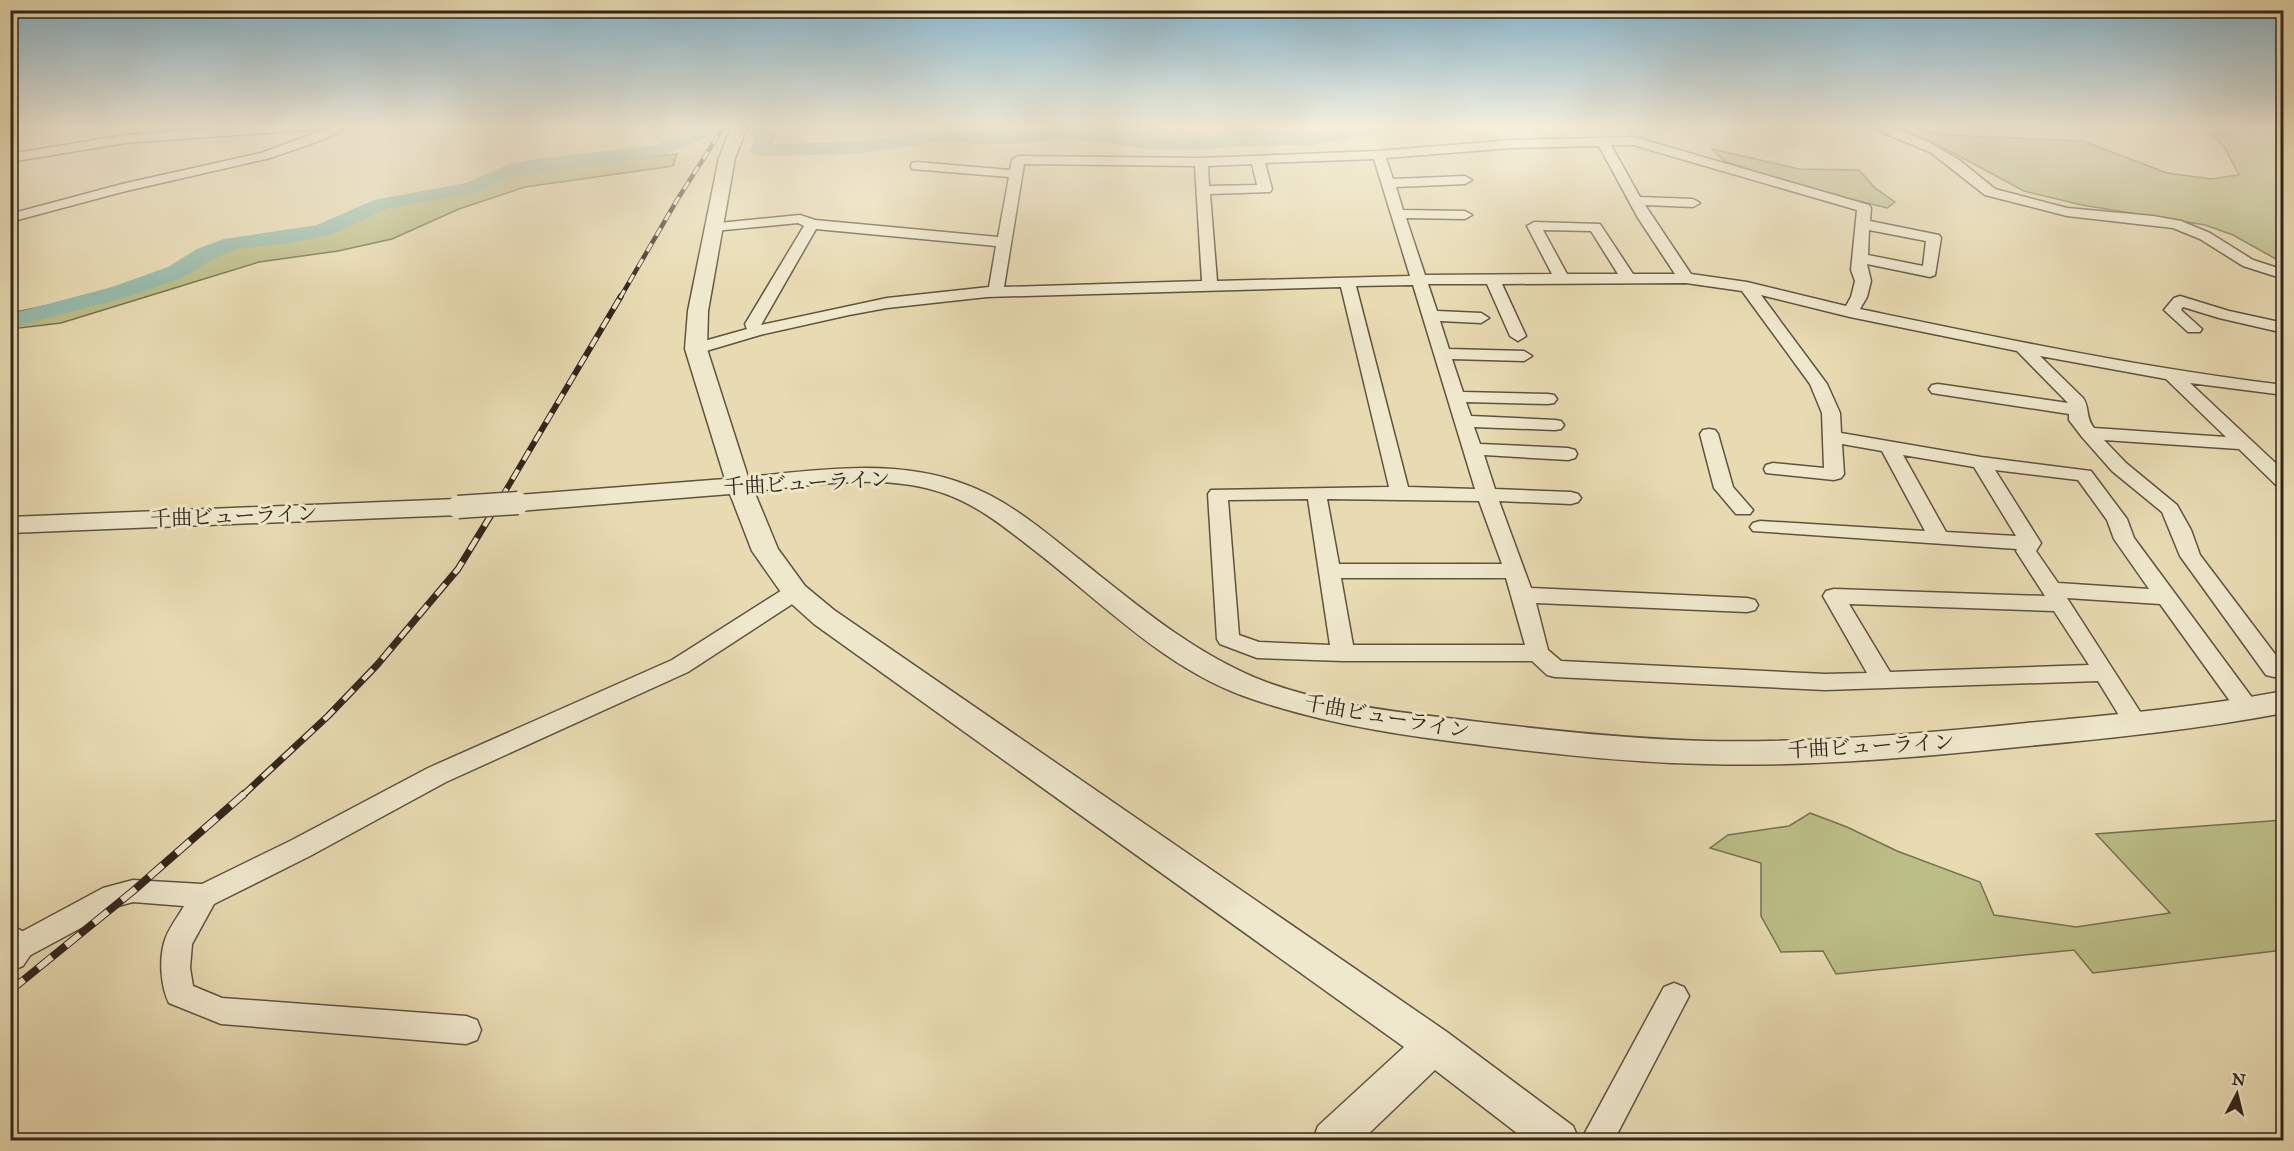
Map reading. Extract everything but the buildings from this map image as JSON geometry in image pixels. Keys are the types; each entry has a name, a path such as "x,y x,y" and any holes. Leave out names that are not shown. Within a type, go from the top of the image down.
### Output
{"street":[{"path":"10,218 169,179"},
{"path":"723,179 698,311 696,349 739,486 765,551 795,592 860,644 1433,1045 1558,1140"},
{"path":"996,291 1015,179"},
{"path":"1202,179 1210,285"},
{"path":"1203,190 1264,189 1262,179"},
{"path":"1388,179 1418,280 1458,397 1487,495 1523,595 1538,653 1555,669 1825,682 2105,673"},
{"path":"1624,179 1686,278"},
{"path":"1763,179 1864,208 1859,270 1863,281 1850,312"},
{"path":"1973,179 1990,192 2067,212 2176,224 2205,236 2248,263 2283,275"},
{"path":"1390,183 1465,180"},
{"path":"1636,201 1693,203"},
{"path":"1398,214 1465,214"},
{"path":"714,227 800,219 812,224 1004,242"},
{"path":"756,332 753,324 812,224"},
{"path":"1861,258 1930,272 1934,238 1863,224"},
{"path":"1561,278 1534,226 1595,227 1626,277"},
{"path":"696,349 756,332 887,303 996,291 1418,280 1686,278 1747,287 1850,312 2172,376 2283,390"},
{"path":"1443,354 1523,351 1493,280"},
{"path":"1348,283 1400,493"},
{"path":"1747,287 1818,384 1831,412 1834,474 1773,469"},
{"path":"2194,329 2172,310 2180,301 2225,315 2283,328"},
{"path":"1430,316 1481,318"},
{"path":"2022,347 2077,402 2078,420 2088,433 2132,478 2170,509 2181,530 2190,556 2274,669"},
{"path":"2172,376 2283,482"},
{"path":"2260,388 2283,408"},
{"path":"1938,389 2048,404 2078,411"},
{"path":"1458,397 1548,399"},
{"path":"1464,421 1556,425"},
{"path":"2088,433 2243,444"},
{"path":"1708,434 1724,489 1743,510"},
{"path":"1833,437 1981,463 2132,478"},
{"path":"1890,448 1939,538"},
{"path":"1473,449 1568,454"},
{"path":"1981,463 2031,543"},
{"path":"2084,475 2117,519 2124,539 2248,709"},
{"name":"千曲ビューライン","path":"10,525 458,507 839,477 894,476 936,483 978,499 1036,536 1168,642 1203,664 1252,688 1325,711 1460,731 1600,747 1729,753 1857,750 2136,724 2283,702"},
{"path":"1538,653 1343,653 1257,650 1228,639 1218,494 1400,493 1571,498"},
{"path":"1317,495 1343,653"},
{"path":"1760,527 2031,543"},
{"path":"2031,543 2026,551 2136,724"},
{"path":"1331,571 1515,571"},
{"path":"13,948 82,914 103,899 133,891 204,896 301,848 437,775 680,666 795,592"},
{"path":"1523,595 1747,605"},
{"path":"1883,680 1834,596 2167,597"},
{"path":"204,896 178,943 176,968 179,994 221,1011 466,1030"},
{"path":"1597,1140 1674,996"},
{"path":"1333,1140 1433,1045"}],"green space":[{"path":"495,179 583,179 525,187 459,209 392,239 338,251 259,262 61,323 11,329 11,314 16,312 155,283 180,275 223,251 345,225 396,203"},
{"path":"1776,179 1867,179 1875,188 1895,202 1887,208"},
{"path":"2001,179 2283,179 2283,263 2233,235 2205,225 2082,205 2024,191"},
{"path":"1810,813 1847,827 1897,851 1980,882 1994,915 2076,927 2170,913 2096,834 2283,820 2283,950 2093,973 2074,950 1836,974 1823,951 1781,952 1761,916 1761,863 1710,848 1728,835 1789,826"}],"waterway":[{"path":"10,321 120,292 176,272 205,254 232,244 257,239 290,237 323,230 381,204 471,188 491,179"}],"railway":[{"path":"620,298 691,179"},
{"path":"490,517 621,296"},
{"path":"242,796 328,716 377,665 458,569 491,515"},
{"path":"10,991 133,891 244,794"}]}
